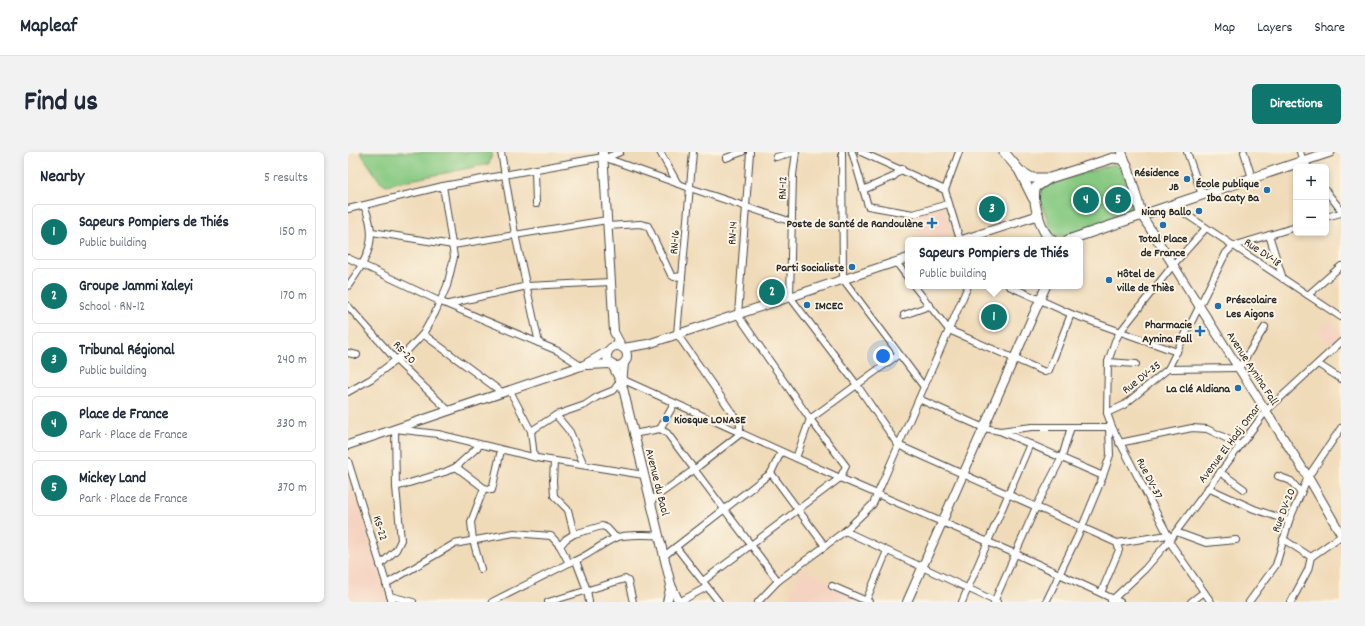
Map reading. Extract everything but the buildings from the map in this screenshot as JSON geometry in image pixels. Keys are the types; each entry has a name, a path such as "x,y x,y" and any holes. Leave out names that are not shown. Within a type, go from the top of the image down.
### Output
{"highway":[{"path":"1004,152 1019,170 1034,201 1044,229 1050,237"},
{"path":"1080,237 1330,152"},
{"path":"1034,201 1036,187 1050,178 1103,161 1110,155 1121,159 1127,165 1142,216"},
{"path":"1019,170 1032,178 1050,178"}],"main road":[{"path":"1125,153 1127,165"},
{"path":"603,154 614,332 607,359 621,382"},
{"path":"970,237 1039,215"},
{"name":"Avenue Aynina Fall","path":"1142,216 1308,477 1340,531"},
{"path":"1044,229 1046,237"},
{"path":"348,445 583,366 616,346 622,347 648,344 905,259"},
{"path":"907,602 1045,289"},
{"path":"614,332 627,353 621,382"},
{"path":"583,366 611,364 617,366 648,344"},
{"name":"Avenue du Baol","path":"621,382 671,585 679,602"},
{"name":"Avenue du Baol","path":"667,602 671,585"}],"street":[{"path":"501,152 514,234 539,343"},
{"path":"348,209 443,186 535,171 603,154 620,152"},
{"path":"660,152 678,184"},
{"name":"RN-16","path":"677,334 693,152"},
{"path":"726,158 742,152"},
{"name":"RN-14","path":"738,315 750,152"},
{"path":"776,157 796,152"},
{"name":"RN-12","path":"790,297 793,175 796,152"},
{"path":"842,152 843,279 898,355 924,387"},
{"path":"852,152 868,206 900,210 908,214 948,204"},
{"path":"861,152 902,169 945,190"},
{"path":"959,152 945,190 948,204 960,237"},
{"path":"1187,152 1202,195"},
{"path":"1244,152 1252,178"},
{"path":"1110,155 1125,153"},
{"path":"603,154 678,184 792,222"},
{"path":"863,190 893,177 902,169"},
{"path":"535,171 536,204"},
{"path":"348,392 362,385 396,360 423,334 439,301 452,270 454,257 443,186"},
{"path":"1329,195 1341,211 1329,216"},
{"name":"Rue DV-18","path":"1172,205 1341,317"},
{"path":"348,286 372,242 370,218 364,206"},
{"path":"372,232 453,245 514,234 607,223 640,224 648,226 671,275 674,277 682,276"},
{"path":"1168,369 1222,260 1233,246 1293,227"},
{"path":"1046,602 1082,527 1110,455 1110,428 1107,413 1108,362 1120,332 1173,265 1206,228"},
{"path":"1269,235 1283,279"},
{"path":"348,258 439,301 558,351 583,366"},
{"path":"896,262 905,274"},
{"path":"1308,295 1341,266"},
{"path":"449,304 527,286 611,282"},
{"path":"916,289 949,330 1042,371 1049,370 1071,314"},
{"path":"758,602 778,582 845,531 873,504 967,289"},
{"path":"1016,289 1071,314 1177,352"},
{"path":"790,297 857,385 898,445 1117,543 1169,538"},
{"name":"RS-20","path":"348,306 396,360 450,411"},
{"path":"904,314 929,306"},
{"path":"679,602 705,584 840,478 846,466 810,419 738,315"},
{"path":"1239,368 1264,327"},
{"path":"423,334 507,392 531,431 534,457"},
{"path":"677,334 740,424 740,434"},
{"name":"Avenue El Hadj Omar","path":"1112,600 1145,569 1169,538 1176,532 1266,411 1341,342"},
{"path":"348,353 357,355"},
{"path":"796,458 810,419 898,355"},
{"path":"1108,362 1136,364"},
{"path":"1318,364 1341,380"},
{"name":"Rue DV-35","path":"1107,413 1124,404 1168,369 1239,368"},
{"path":"531,431 556,415 585,405 597,396 614,390 621,382 1016,554 1101,593 1112,600 1120,602"},
{"path":"918,399 984,428 1000,432 1062,457 1103,476"},
{"path":"660,429 674,404"},
{"path":"556,415 570,432 584,465"},
{"path":"1000,432 1032,427 1110,428"},
{"path":"845,531 969,587 995,602 1036,507 1062,457 1071,427"},
{"name":"Rue DV-37","path":"1110,428 1169,538 1211,602"},
{"path":"1119,443 1192,428 1207,429 1240,446"},
{"name":"Rue DV-20","path":"1249,602 1276,565 1289,521 1308,477 1341,428"},
{"path":"380,565 396,550 401,540 396,487 395,429 438,434 501,450 554,461 644,475"},
{"path":"633,434 660,429 667,433 778,582"},
{"path":"650,501 695,469 740,434"},
{"path":"962,602 1030,444"},
{"path":"396,487 445,472 456,467 480,445"},
{"path":"456,467 484,488 492,490 501,450"},
{"path":"664,556 771,473 781,452"},
{"name":"KS-22","path":"348,461 391,599"},
{"path":"554,461 552,481 554,496 568,510 574,534"},
{"path":"1220,472 1244,489"},
{"path":"771,473 800,510 825,546"},
{"path":"1278,476 1291,481 1301,493"},
{"path":"482,569 473,540 472,518 484,488"},
{"path":"1208,488 1254,510 1289,521"},
{"path":"560,546 566,539 574,534 605,526 616,538"},
{"path":"1291,602 1308,570 1311,558 1340,531"},
{"path":"1176,532 1206,542 1236,540"},
{"path":"386,584 454,544 514,533 548,535 560,546 569,563"},
{"path":"492,602 569,563 576,561 616,538 629,535 658,535"},
{"path":"1283,539 1311,558"},
{"path":"1101,593 1119,550 1117,543"},
{"path":"676,547 719,602"},
{"path":"832,586 867,601 887,551"},
{"path":"576,561 589,602"},
{"path":"548,602 627,579 633,602"},
{"path":"1191,602 1204,592"},
{"path":"391,599 413,602"}],"shaded area":[{"name":"Poste de Santé de Randoulène","path":"944,207 951,229 947,237 919,237 912,216"},
{"path":"1330,321 1341,333 1341,337 1331,346 1319,331"},
{"path":"348,472 388,600 388,602 348,602"},
{"path":"802,568 871,602 787,602"}],"green space":[{"path":"360,152 491,152 492,154 489,164 386,185 379,180"},
{"path":"1113,164 1120,167 1123,171 1130,194 1131,206 1126,216 1062,237 1053,235 1039,198 1042,189 1049,184"}],"place":[{"name":"Résidence JB","path":"1187,179"},
{"name":"École publique Iba Caty Ba","path":"1267,190"},
{"name":"Place de France","path":"1086,200"},
{"name":"Mickey Land","path":"1118,200"},
{"name":"Tribunal Régional","path":"992,209"},
{"name":"Niang Ballo","path":"1199,211"},
{"name":"Poste de Santé de Randoulène","path":"932,223"},
{"name":"Total Place de France","path":"1163,225"},
{"name":"Parti Socialiste","path":"852,267"},
{"name":"Hôtel de ville de Thiès","path":"1109,280"},
{"name":"Groupe Jammi Xaleyi","path":"772,292"},
{"name":"IMCEC","path":"807,305"},
{"name":"Préscolaire Les Aigons","path":"1218,306"},
{"name":"Sapeurs Pompiers de Thiés","path":"994,317"},
{"name":"Pharmacie Aynina Fall","path":"1200,331"},
{"name":"La Clé Aldiana","path":"1238,388"},
{"name":"Kiosque LONASE","path":"666,419"}]}
